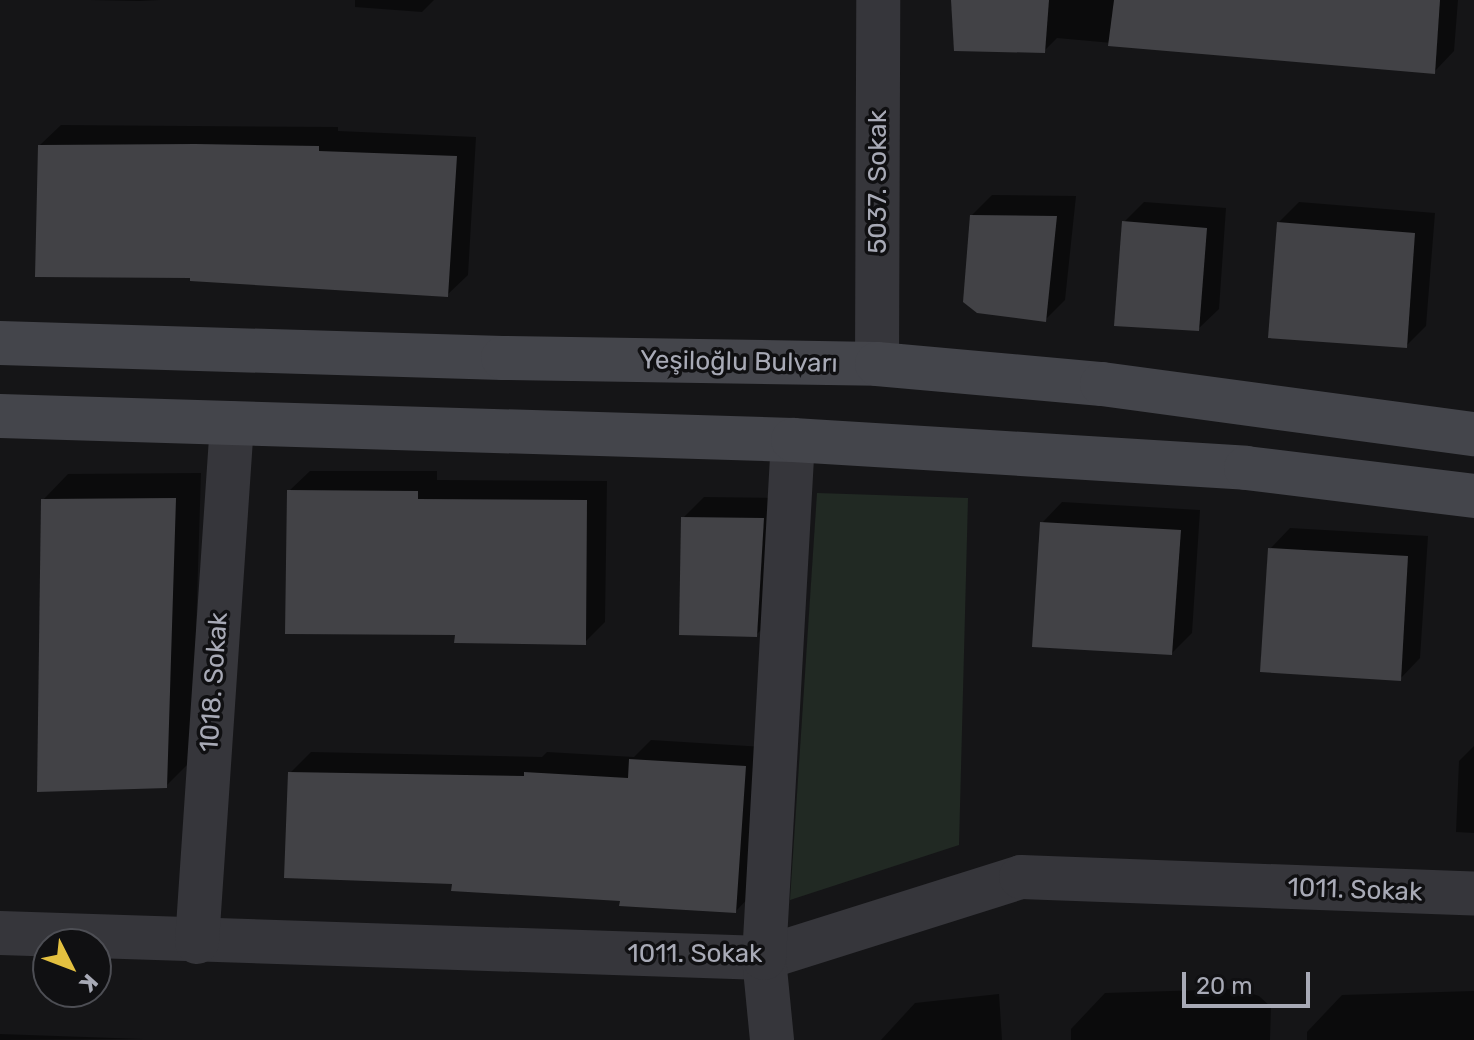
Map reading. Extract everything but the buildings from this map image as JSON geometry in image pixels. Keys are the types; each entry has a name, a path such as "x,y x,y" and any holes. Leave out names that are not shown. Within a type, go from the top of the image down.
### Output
{"main road":[{"name":"Yeşiloğlu Bulvarı","path":"0,343 503,358 877,364 1102,384 1474,434"},
{"path":"0,416 793,440 1246,468 1474,496"}],"street":[{"name":"5037. Sokak","path":"877,364 878,0"},
{"name":"1018. Sokak","path":"197,942 232,423"},
{"path":"772,1040 764,958 793,440"},
{"name":"1011. Sokak","path":"0,933 197,942 764,958 1021,877 1474,894"}],"shaded area":[{"path":"817,493 968,498 959,845 790,900"}]}
